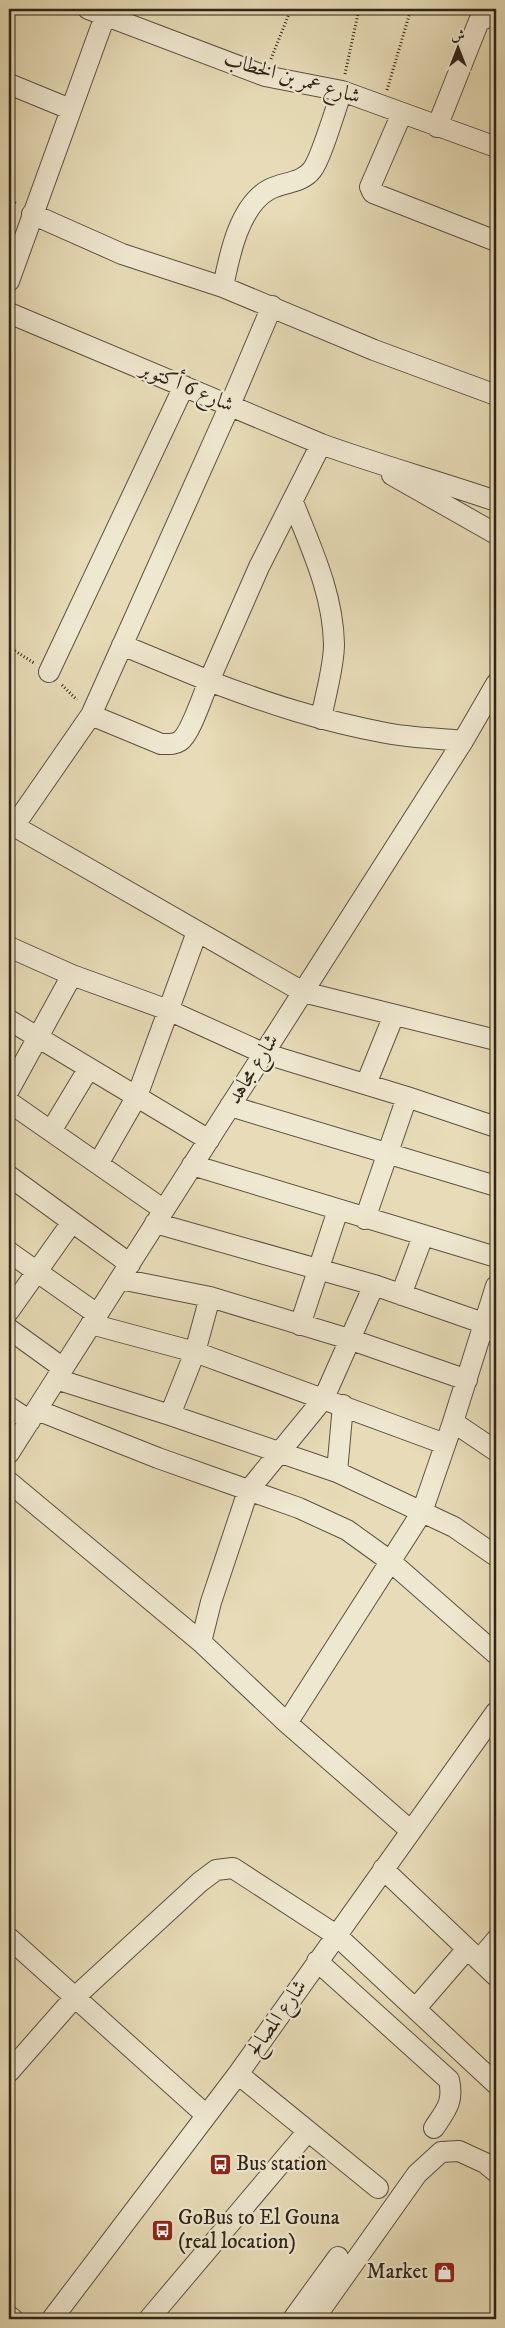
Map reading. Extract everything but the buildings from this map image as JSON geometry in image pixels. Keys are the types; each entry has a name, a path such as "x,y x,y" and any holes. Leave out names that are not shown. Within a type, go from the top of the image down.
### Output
{"street":[{"name":"شارع عمر بن الخطاب","path":"96,12 133,17 265,76 342,90 437,127 496,147"},
{"path":"9,281 70,109 96,12"},
{"path":"437,127 479,21 492,16 496,17"},
{"path":"9,84 70,109"},
{"path":"223,287 231,248 248,210 269,190 299,180 312,170 342,90"},
{"path":"402,113 370,187 373,193 496,242"},
{"path":"32,214 122,254 223,287 374,350 496,395"},
{"path":"272,306 230,405 91,714 11,829 302,992 496,1040"},
{"name":"شارع 6 أكتوبر","path":"9,312 321,444 366,460 416,473 496,500"},
{"path":"49,672 184,386"},
{"path":"91,714 161,744 173,744 181,740 188,730 259,567 321,444"},
{"name":"شارع 6 أكتوبر","path":"366,460 496,534"},
{"path":"292,502 324,579 331,608 334,645 321,719"},
{"path":"122,645 273,705 321,719 388,733 463,741"},
{"name":"شارع مجاهد","path":"9,1453 463,741 496,684"},
{"path":"98,1164 137,1096 197,932"},
{"path":"9,947 72,975 168,1010 264,1053 407,1097 496,1127"},
{"path":"9,1090 72,975"},
{"path":"366,1084 394,1014"},
{"path":"9,1020 209,1140"},
{"path":"51,1131 89,1068"},
{"path":"365,1219 407,1097"},
{"path":"9,1102 98,1164 160,1216 319,1270 374,1285 490,1328"},
{"path":"230,1106 496,1186"},
{"path":"192,1165 496,1258"},
{"path":"9,1176 72,1222 125,1271 349,1340 467,1380"},
{"path":"300,1325 338,1210"},
{"path":"9,1311 72,1222"},
{"path":"401,1295 423,1236"},
{"path":"9,1252 94,1319 195,1352 445,1444"},
{"path":"337,1472 333,1402 349,1340 374,1285"},
{"path":"287,1723 422,1512 467,1380 490,1328 496,1286"},
{"path":"170,1415 195,1352 210,1297"},
{"path":"9,1329 60,1373 278,1454 337,1472 454,1527 495,1553"},
{"path":"201,1642 211,1602 248,1491 278,1454 333,1402"},
{"path":"9,1407 299,1508 346,1530 390,1561 496,1654"},
{"path":"454,1422 496,1451"},
{"path":"9,1482 201,1642 287,1723 411,1831"},
{"name":"شارع المصالح","path":"52,2319 238,2074 496,1712"},
{"path":"11,2063 75,1997 200,1882 216,1870 233,1868 336,1935 496,2084"},
{"path":"383,1869 496,1976"},
{"path":"9,1938 206,2115"},
{"path":"416,2008 473,1955 496,1940"},
{"path":"317,1961 449,2080 452,2094 448,2109 434,2128"},
{"path":"238,2074 378,2188"},
{"path":"149,2319 308,2131"},
{"path":"314,2319 416,2174 441,2152 459,2150 485,2163 496,2172"},
{"path":"293,2319 338,2257"},
{"path":"9,2316 14,2319"}],"path":[{"path":"265,76 291,9"},
{"path":"342,90 359,9"},
{"path":"383,105 402,34 411,9"},
{"path":"9,647 49,672 91,714"}],"place":[{"name":"Bus station","path":"220,2164"},
{"name":"GoBus to El Gouna (real location)","path":"162,2230"},
{"name":"Market","path":"444,2272"}]}
